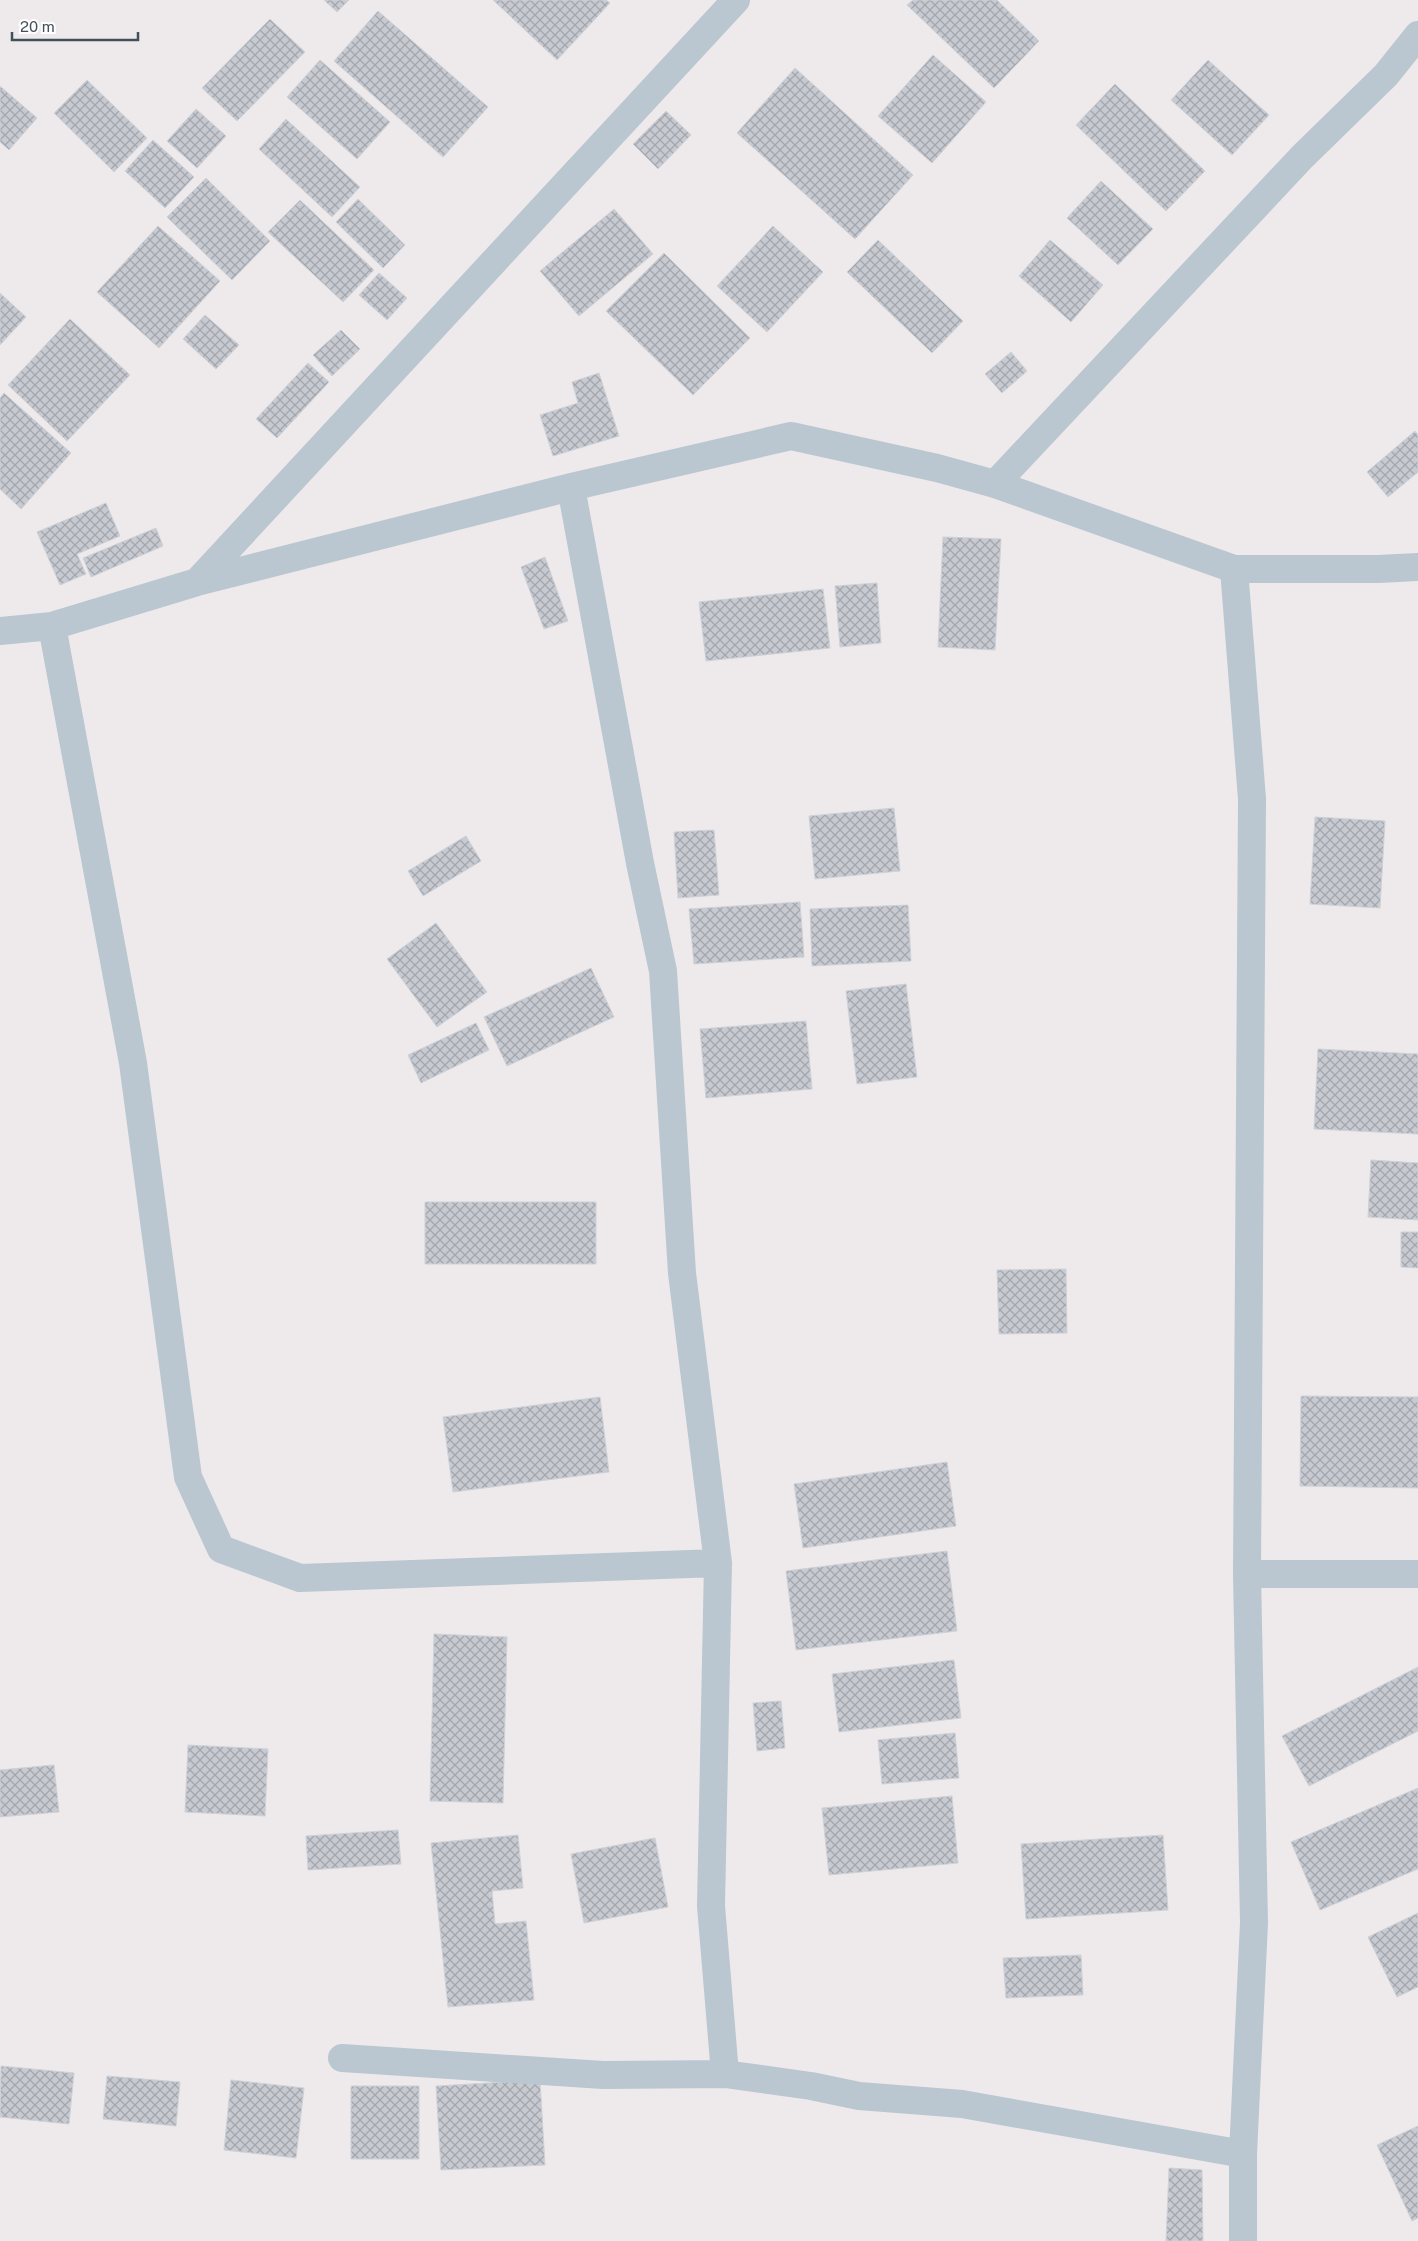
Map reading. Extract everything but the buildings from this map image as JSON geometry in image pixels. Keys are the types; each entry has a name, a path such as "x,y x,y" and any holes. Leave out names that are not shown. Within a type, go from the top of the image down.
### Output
{"street":[{"path":"197,582 736,0"},
{"path":"995,484 1302,157 1386,75 1418,35"},
{"path":"0,631 52,626 197,582 572,488 791,436 937,468 995,484 1234,569 1378,569 1418,566"},
{"path":"572,488 640,863 663,970 682,1273 718,1563 711,1906 725,2074"},
{"path":"1234,569 1252,799 1246,1574 1254,1924 1242,2154 1243,2241"},
{"path":"52,626 132,1063 188,1478 221,1549 300,1578 718,1563"},
{"path":"1246,1574 1418,1574"},
{"path":"342,2058 604,2075 725,2074 811,2086 859,2096 962,2104 1242,2154"}]}
